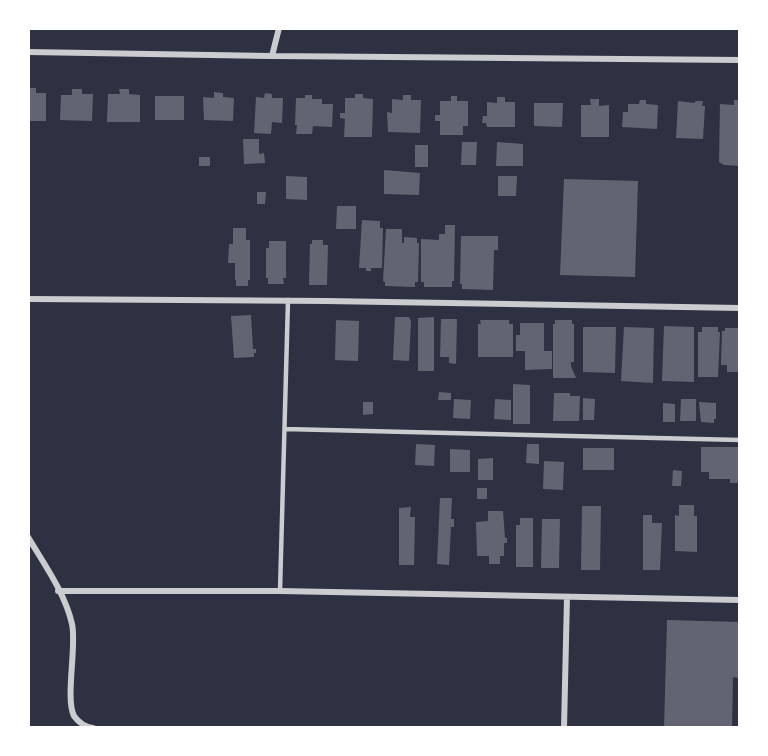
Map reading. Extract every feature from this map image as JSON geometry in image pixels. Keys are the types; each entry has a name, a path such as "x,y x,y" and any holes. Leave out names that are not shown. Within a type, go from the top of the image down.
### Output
{"street":[{"path":"272,56 279,28"},
{"path":"28,52 740,60"},
{"path":"28,298 740,308"},
{"path":"28,537 58,591 72,625 71,699 74,715 85,727 93,728"},
{"path":"58,591 280,591 740,600"},
{"path":"564,728 567,597"}],"lane":[{"path":"280,591 288,300"},
{"path":"285,429 740,440"}],"building":[{"path":"28,88 36,88 36,93 46,93 46,121 28,121"},
{"path":"72,89 82,89 82,94 93,94 92,121 60,120 61,95 72,95"},
{"path":"119,89 129,89 129,94 140,95 140,122 107,122 108,94 120,94"},
{"path":"214,92 223,93 223,97 234,98 233,121 204,120 203,97 214,98"},
{"path":"265,93 272,94 272,98 283,98 282,123 272,122 271,134 254,133 256,97 264,98"},
{"path":"355,94 363,94 363,98 373,99 372,137 344,137 345,119 340,118 340,113 345,113 345,98 355,98"},
{"path":"305,95 312,95 312,99 322,99 322,104 333,104 332,127 313,126 312,134 296,134 296,98 305,98"},
{"path":"403,95 411,95 411,100 421,100 420,133 388,132 387,112 392,113 392,99 403,100"},
{"path":"155,96 184,96 184,120 155,120"},
{"path":"451,96 457,96 457,101 468,101 468,126 463,126 463,135 440,135 440,121 435,121 435,115 440,115 440,101 451,101"},
{"path":"497,97 505,97 505,102 515,102 515,127 487,127 486,123 482,123 483,116 487,116 487,102 497,103"},
{"path":"590,99 599,99 599,106 609,105 609,137 581,137 581,105 591,105"},
{"path":"640,100 646,100 646,104 658,105 657,129 622,127 623,112 628,112 628,104 639,104"},
{"path":"734,100 740,100 740,166 724,165 719,162 720,104 734,105"},
{"path":"678,101 695,103 695,101 703,101 702,106 705,106 703,139 676,138"},
{"path":"534,103 563,103 562,127 534,126"},
{"path":"243,139 259,139 259,154 264,153 265,163 244,164"},
{"path":"462,142 477,142 476,165 461,165"},
{"path":"497,142 523,144 523,166 496,166"},
{"path":"415,145 428,145 428,167 415,167"},
{"path":"199,157 210,157 210,166 199,166"},
{"path":"384,170 420,173 419,195 384,194"},
{"path":"286,176 307,177 307,200 286,199"},
{"path":"498,176 517,176 516,196 498,196"},
{"path":"564,179 638,181 635,277 560,275"},
{"path":"257,192 266,192 265,204 257,204"},
{"path":"337,206 356,206 356,229 336,229"},
{"path":"362,220 380,221 380,228 383,228 382,268 371,268 371,271 366,271 366,268 359,268"},
{"path":"445,225 455,225 452,287 424,287 424,282 421,282 421,239 439,240 439,234 445,234"},
{"path":"233,228 246,228 246,240 250,240 248,286 236,286 235,263 228,263 229,244 233,244"},
{"path":"386,229 402,229 402,243 404,243 404,237 417,238 417,243 419,243 418,282 415,282 415,287 385,286 383,281"},
{"path":"461,236 498,236 498,250 494,250 493,290 462,289 462,284 460,284"},
{"path":"312,240 323,240 323,245 328,245 327,285 309,285"},
{"path":"269,241 286,241 284,284 268,284 266,248 269,248"},
{"path":"251,315 253,349 256,349 256,353 254,357 234,358 231,316"},
{"path":"395,317 409,317 411,321 409,361 393,360"},
{"path":"434,317 434,371 418,371 418,318"},
{"path":"441,319 457,319 456,364 449,363 449,357 440,357"},
{"path":"336,320 359,321 358,361 335,360"},
{"path":"480,320 509,320 509,324 513,324 513,357 478,357"},
{"path":"555,320 572,320 574,324 574,362 571,362 571,366 576,378 553,378 553,324"},
{"path":"520,323 544,323 544,351 552,351 552,369 525,370 525,351 516,351 516,335 520,335"},
{"path":"664,326 694,327 694,382 662,381"},
{"path":"583,327 616,327 615,373 583,372"},
{"path":"624,327 654,328 653,383 621,381"},
{"path":"702,327 718,327 718,332 720,332 718,377 698,377 698,332 702,332"},
{"path":"725,328 740,328 740,372 727,372 727,365 721,365 722,331 725,331"},
{"path":"513,384 530,385 530,424 513,424"},
{"path":"439,392 451,393 451,400 438,400"},
{"path":"554,393 570,393 570,396 580,396 579,421 553,421"},
{"path":"583,398 595,399 594,420 583,420"},
{"path":"454,399 471,400 470,419 453,418"},
{"path":"495,399 511,400 511,420 494,419"},
{"path":"681,399 696,399 696,421 680,421"},
{"path":"363,402 373,402 373,414 363,415"},
{"path":"699,402 716,403 714,423 701,422"},
{"path":"663,403 675,404 675,422 663,422"},
{"path":"416,444 435,445 434,466 415,465"},
{"path":"527,444 539,444 539,464 526,463"},
{"path":"701,447 740,447 739,483 730,483 730,479 709,479 709,472 701,472"},
{"path":"583,448 614,448 614,470 583,470"},
{"path":"450,449 470,450 470,472 450,472"},
{"path":"493,458 493,480 478,480 478,459"},
{"path":"544,461 564,462 563,490 543,489"},
{"path":"673,470 682,471 681,486 672,486"},
{"path":"477,488 487,488 487,499 477,499"},
{"path":"440,498 452,498 451,519 454,519 454,527 451,527 449,565 437,564"},
{"path":"679,505 694,505 694,516 697,516 697,552 675,551 675,515 679,516"},
{"path":"582,506 601,506 600,570 581,570"},
{"path":"411,507 410,517 415,517 414,565 399,565 399,508"},
{"path":"488,511 503,511 507,543 504,543 504,556 500,556 500,564 489,564 489,556 477,556 476,522 488,521"},
{"path":"643,515 652,515 652,523 662,523 660,570 643,570"},
{"path":"520,518 533,518 533,567 516,567 516,525 520,525"},
{"path":"542,519 560,519 559,568 541,568"},
{"path":"667,620 738,622 738,678 733,677 732,728 664,728"}]}
